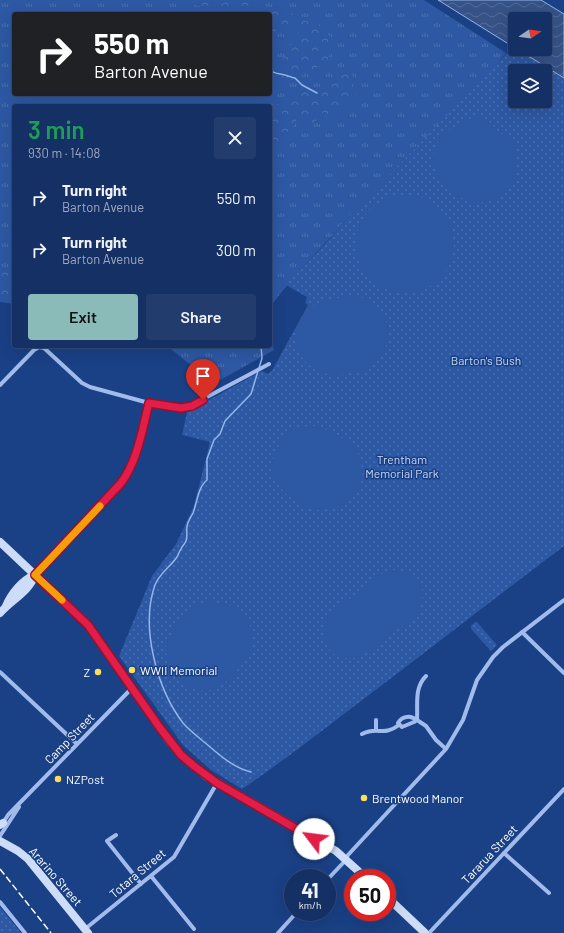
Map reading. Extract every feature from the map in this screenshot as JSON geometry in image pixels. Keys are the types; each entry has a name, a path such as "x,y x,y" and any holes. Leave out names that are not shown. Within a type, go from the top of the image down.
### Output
{"main road":[{"path":"0,542 88,625 181,755 217,783 327,846 346,859 357,869"},
{"path":"0,613 6,606 14,602 32,582 35,575"},
{"name":"Ararino Street","path":"0,841 18,851 28,859 86,931"},
{"path":"396,906 421,932"}],"street":[{"path":"0,385 37,348"},
{"path":"44,348 75,378 90,387 149,403 181,408 188,407 269,364"},
{"path":"35,575 121,483 129,472 134,462 149,403"},
{"path":"336,870 346,859 349,853 446,749 463,720 474,686 480,674 493,657 503,647 564,600"},
{"path":"522,632 564,673"},
{"path":"0,672 77,744"},
{"path":"417,720 418,689 422,680 426,676"},
{"name":"Camp Street","path":"1,826 8,815 132,688"},
{"path":"399,725 400,720 413,717 426,726 436,740 446,749"},
{"path":"376,720 376,730"},
{"path":"362,734 368,731 376,730 383,732 388,731 399,725 402,727 417,720"},
{"name":"Totara Street","path":"86,931 178,852 217,783"},
{"name":"Tararua Street","path":"430,933 564,789"},
{"name":"Camp Street","path":"0,836 21,803"},
{"path":"116,834 107,841 141,884"},
{"path":"504,853 549,892"},
{"path":"151,876 194,929"},
{"path":"0,902 25,933"},
{"path":"278,933 289,921"}],"green space":[{"path":"0,0 424,0 506,53 484,79 343,223 272,304 272,104 12,104 12,269 0,270"},
{"path":"174,0 242,0 260,7 266,6 272,10 300,15 305,21 318,22 320,27 335,41 326,63 281,85 273,81 283,58 300,29 277,29 272,38 272,12 224,12"},
{"name":"Trentham Memorial Park","path":"508,52 508,56 528,56 541,64 508,64 508,108 552,108 552,71 564,78 564,546 300,747 242,789 211,770 183,745 119,656 152,576 176,544 194,506 210,442 182,435 187,412 262,371 268,374 273,369 308,305 305,303 307,297 286,285 343,223"},
{"path":"343,70 352,71 357,99 345,106 342,112 331,120 321,112 317,113 316,121 311,124 303,118 297,119 289,135 272,148 272,108 304,88 313,91"},
{"path":"474,117 486,119 499,132 512,141 517,150 517,164 514,179 506,191 500,196 486,201 469,202 456,194 441,180 434,166 433,157 439,141 444,135 458,124"},
{"path":"405,195 424,199 439,210 450,225 454,244 450,263 439,278 424,289 405,293 386,289 371,278 360,263 356,244 360,225 371,210 386,199"},
{"path":"12,268 12,304 0,302 0,270"},
{"path":"350,296 369,300 382,312 388,328 387,343 381,357 376,363 364,370 347,374 323,373 307,363 301,356 296,339 300,321 305,313 316,304 331,299"},
{"path":"272,344 274,350 204,389 202,374 170,348 272,348"},
{"path":"315,426 331,432 351,444 359,455 362,469 359,489 350,499 336,507 321,510 308,508 288,496 278,485 273,472 274,456 277,448 287,435 300,427"},
{"path":"391,570 408,572 416,577 422,588 422,600 418,612 414,617 365,654 348,658 332,653 323,632 325,623 332,612 382,574"},
{"path":"209,601 226,604 240,611 249,622 253,640 249,656 232,677 218,688 206,691 192,688 177,677 167,663 166,645 176,625 193,607"},
{"path":"477,622 497,645 491,651 471,629 471,626"},
{"path":"0,907 21,933 0,933"}],"water":[{"path":"438,0 541,0 564,14 564,78 552,71 552,64 541,64 528,56 552,56 552,12 508,12 508,44"}],"waterway":[{"path":"272,72 295,78 302,85 317,93"},
{"path":"259,368 262,358 261,348"},
{"path":"251,772 224,759 183,723 174,709 159,675 150,638 149,620 155,585 162,574 177,557 186,541 188,523 200,491 207,480 207,459 214,440 220,434 225,421 251,394 258,371"}],"railway":[{"path":"0,869 51,933"}],"slow traffic":[{"path":"62,600 35,575 100,506"}],"place":[{"name":"WWII Memorial","path":"132,670"},
{"name":"Z","path":"98,672"},
{"name":"NZPost","path":"58,779"},
{"name":"Brentwood Manor","path":"364,798"}],"route":[{"path":"203,400 192,406 181,408 149,403 134,462 129,472 121,483 35,575 88,625 160,728 181,755 206,776 217,783 314,839"}],"park label":[{"name":"Barton's Bush","path":"486,360"}]}
